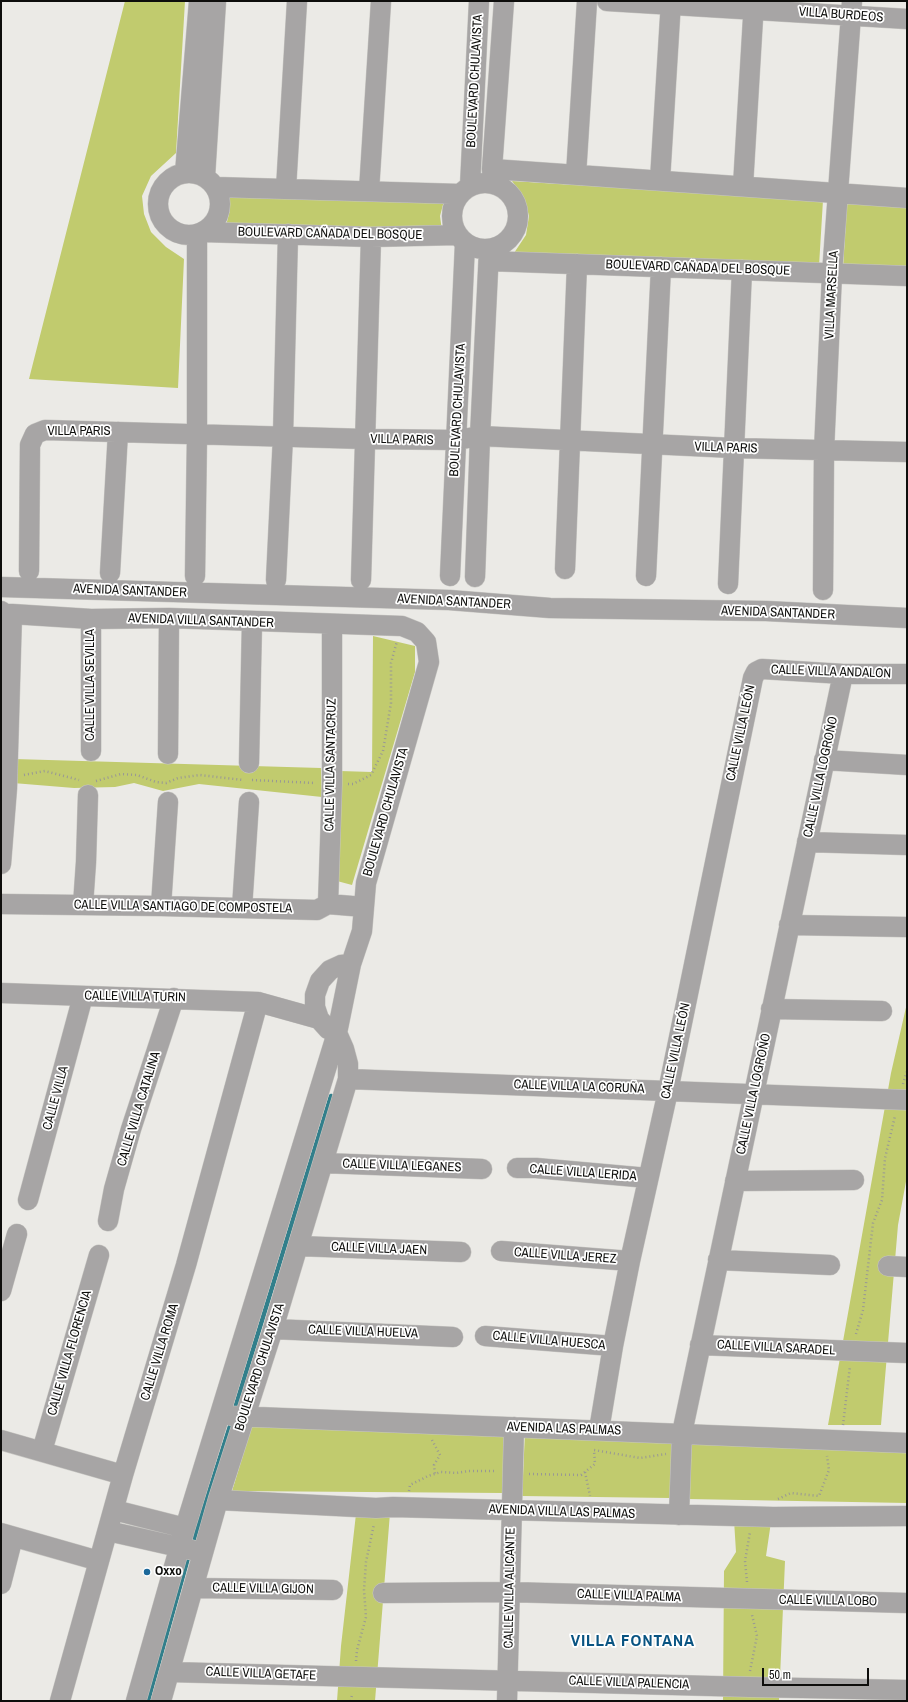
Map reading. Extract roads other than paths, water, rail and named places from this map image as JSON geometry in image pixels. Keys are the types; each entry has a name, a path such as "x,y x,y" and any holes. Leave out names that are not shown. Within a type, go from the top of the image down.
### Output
{"street":[{"path":"200,1 185,173 195,174 210,182 286,189 369,191 465,190 493,176 576,175 907,198"},
{"path":"195,576 200,233 211,226 217,217 220,207 219,196 210,182 216,1"},
{"path":"286,189 297,1"},
{"path":"369,191 381,1"},
{"name":"BOULEVARD CHULAVISTA","path":"450,576 457,440 461,239 453,225 451,214 454,203 465,190 479,1"},
{"name":"BOULEVARD CHULAVISTA","path":"493,176 504,1"},
{"path":"576,175 587,1"},
{"name":"VILLA BURDEOS","path":"607,1 851,9 907,19"},
{"path":"660,180 670,3"},
{"path":"743,186 754,5"},
{"name":"VILLA MARSELLA","path":"822,590 824,451 832,274 851,9"},
{"name":"BOULEVARD CAÑADA DEL BOSQUE","path":"185,173 176,176 167,182 162,190 159,200 159,210 162,220 178,233 187,235 200,233 288,234 461,239"},
{"path":"461,239 489,255 510,239 516,229 519,218 517,206 512,196 493,176"},
{"path":"276,580 283,436 288,234"},
{"path":"361,580 371,237"},
{"name":"BOULEVARD CAÑADA DEL BOSQUE","path":"489,255 577,264 907,276"},
{"name":"BOULEVARD CHULAVISTA","path":"475,577 489,255"},
{"path":"565,569 577,264"},
{"path":"646,576 661,267"},
{"path":"728,584 742,270"},
{"name":"VILLA PARIS","path":"29,571 30,445 35,434 45,430 365,439 457,440 480,436 733,448 907,452"},
{"path":"110,573 118,432"},
{"name":"AVENIDA SANTANDER","path":"1,587 449,600 550,608 766,612 907,618"},
{"path":"1,864 8,788 6,613"},
{"name":"AVENIDA VILLA SANTANDER","path":"6,613 91,619 169,618 332,625 402,626"},
{"path":"168,754 169,618"},
{"name":"CALLE VILLA SEVILLA","path":"91,619 91,751"},
{"path":"249,763 252,622"},
{"name":"CALLE VILLA SANTACRUZ","path":"328,904 332,784 332,625"},
{"name":"AVENIDA SANTANDER","path":"402,626 417,632 426,642 429,662"},
{"name":"BOULEVARD CHULAVISTA","path":"136,1701 182,1537 337,1034 351,964 362,931 366,882 429,662"},
{"name":"CALLE VILLA ANDALON","path":"756,672 762,669 843,674 907,674"},
{"name":"CALLE VILLA LEÓN","path":"599,1430 613,1346 630,1261 668,1091 753,678 756,672"},
{"name":"CALLE VILLA LOGROÑO","path":"679,1515 681,1442 700,1345 843,674"},
{"path":"824,760 907,765"},
{"path":"83,904 88,796"},
{"path":"161,906 168,802"},
{"path":"242,908 249,802"},
{"path":"807,842 907,845"},
{"name":"CALLE VILLA SANTIAGO DE COMPOSTELA","path":"1,903 317,910 328,904 364,907"},
{"path":"790,925 906,927"},
{"path":"319,1019 315,1007 314,995 320,981 330,970 341,965 351,964"},
{"name":"CALLE VILLA TURIN","path":"1,993 174,998 263,1003 314,995"},
{"name":"CALLE VILLA","path":"28,1200 83,996"},
{"name":"CALLE VILLA CATALINA","path":"108,1221 114,1189 174,998"},
{"name":"CALLE VILLA TURIN","path":"263,1003 319,1019"},
{"name":"CALLE VILLA ROMA","path":"60,1701 123,1476 263,1003"},
{"path":"772,1009 882,1010"},
{"name":"BOULEVARD CHULAVISTA","path":"161,1701 218,1500 274,1329 348,1078 348,1064 344,1049 337,1034 328,1029 319,1019"},
{"name":"CALLE VILLA LA CORUÑA","path":"348,1078 903,1100"},
{"name":"CALLE VILLA LEGANES","path":"323,1163 482,1168"},
{"name":"CALLE VILLA LERIDA","path":"517,1168 536,1168 648,1178"},
{"path":"735,1181 854,1180"},
{"path":"1,1290 17,1234"},
{"name":"CALLE VILLA JAEN","path":"298,1246 461,1252"},
{"name":"CALLE VILLA JEREZ","path":"500,1251 630,1261"},
{"name":"CALLE VILLA FLORENCIA","path":"42,1451 99,1255"},
{"path":"718,1260 830,1265"},
{"name":"CALLE VILLA HUELVA","path":"274,1329 453,1337"},
{"name":"CALLE VILLA HUESCA","path":"486,1336 613,1346"},
{"name":"CALLE VILLA SARADEL","path":"700,1345 907,1353"},
{"name":"AVENIDA LAS PALMAS","path":"220,1416 599,1430 681,1442 833,1439 907,1443"},
{"name":"CALLE VILLA ALICANTE","path":"507,1701 509,1592 514,1474 514,1427"},
{"path":"1,1440 123,1476"},
{"name":"AVENIDA VILLA LAS PALMAS","path":"218,1500 376,1508 773,1517 907,1516"},
{"path":"114,1510 182,1537 203,1554"},
{"path":"108,1531 182,1537"},
{"path":"1,1584 7,1535 99,1561"},
{"name":"CALLE VILLA GIJON","path":"194,1588 333,1590"},
{"name":"CALLE VILLA PALMA","path":"383,1593 509,1592 749,1599"},
{"name":"CALLE VILLA LOBO","path":"749,1599 907,1603"},
{"name":"CALLE VILLA GETAFE","path":"169,1672 508,1680"},
{"name":"CALLE VILLA PALENCIA","path":"508,1680 907,1690"}],"waterway":[{"path":"235,1408 331,1096"},
{"path":"193,1542 231,1423"},
{"path":"148,1701 188,1558"}],"place":[{"name":"Oxxo","path":"147,1572"}],"district":[{"name":"VILLA FONTANA","path":"633,1641"}]}
